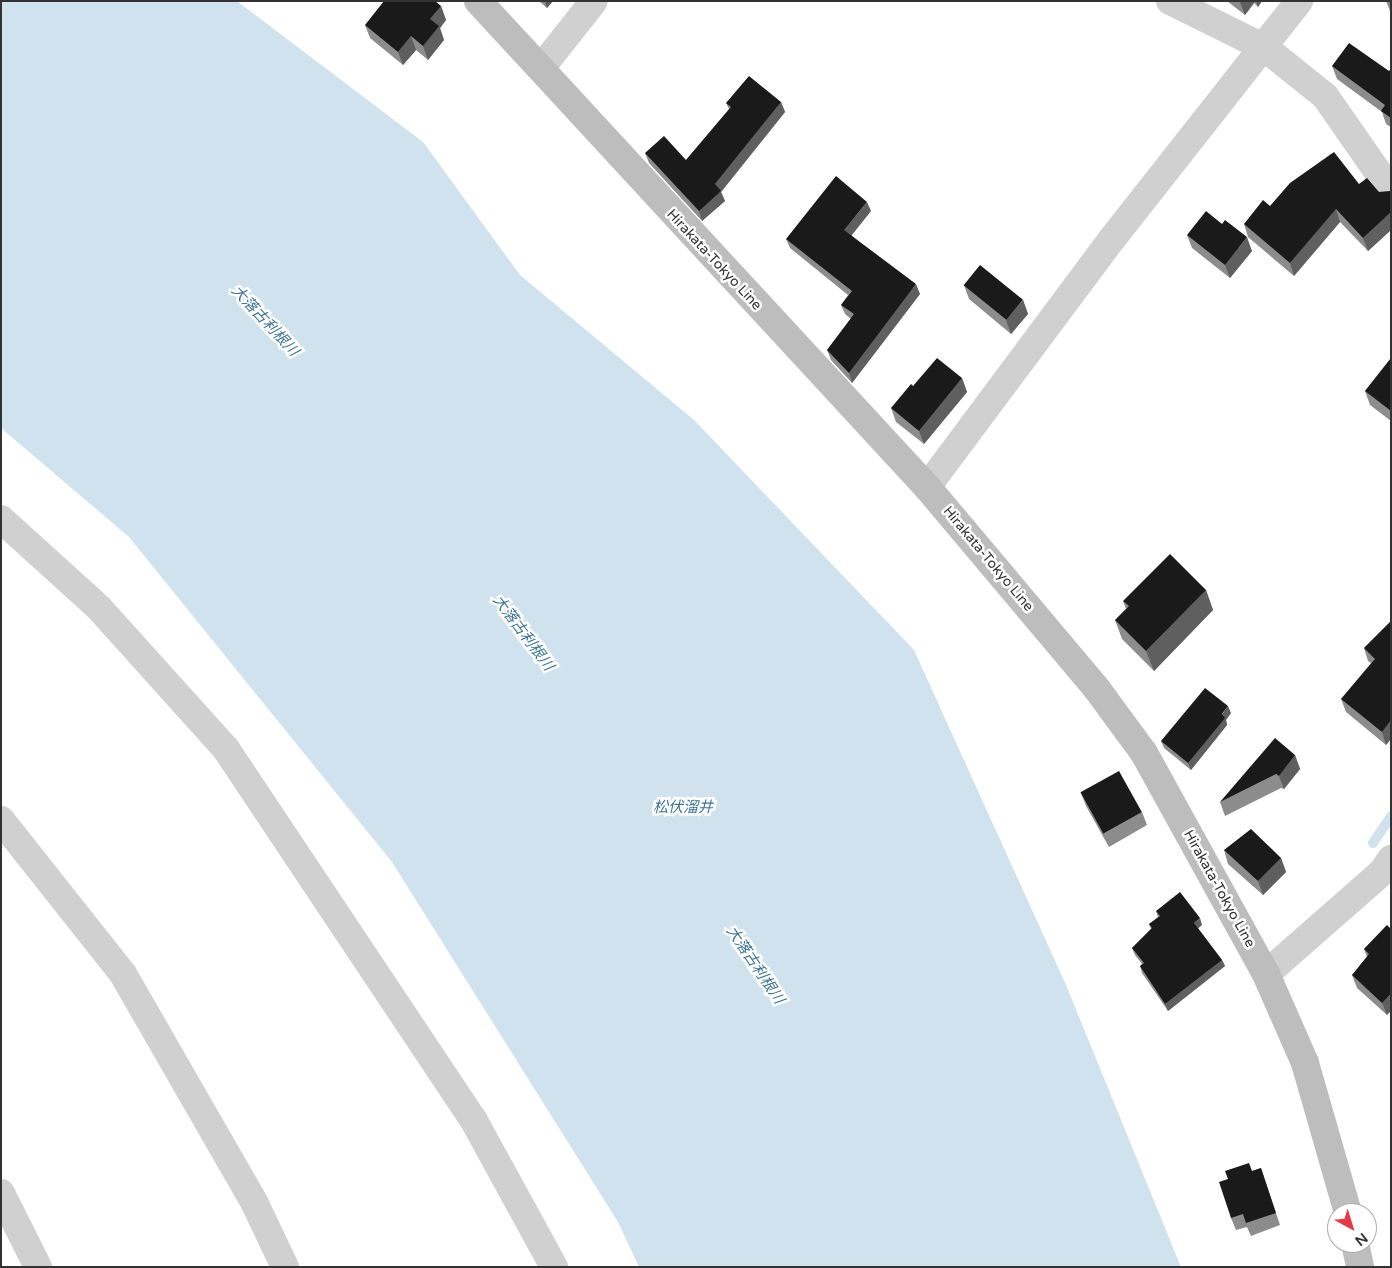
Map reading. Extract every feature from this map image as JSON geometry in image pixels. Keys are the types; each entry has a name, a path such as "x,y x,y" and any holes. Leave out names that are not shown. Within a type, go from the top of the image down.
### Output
{"main road":[{"name":"Hirakata-Tokyo Line","path":"478,1 541,68 628,168 927,487 1097,689 1144,753 1266,974 1305,1063 1345,1203"},
{"path":"1357,1253 1360,1267"}],"street":[{"path":"541,68 594,1"},
{"path":"1170,1 1265,48 1326,96 1391,191"},
{"path":"927,487 1112,239 1265,48 1299,1"},
{"path":"1,519 99,608 226,749 473,1119 550,1266"},
{"path":"1,820 123,974 255,1204 285,1267"},
{"path":"1266,974 1388,870"},
{"path":"1,1193 38,1267"}],"water":[{"name":"松伏溜井","path":"1,1 237,1 423,142 520,275 694,420 914,650 1066,985 1181,1267 639,1267 618,1222 392,862 129,537 1,428"}],"building":[{"path":"384,1 435,1 441,6 430,19 439,26 423,46 411,36 398,52 365,25"},
{"path":"1349,43 1389,71 1391,69 1391,118 1381,111 1385,105 1332,66"},
{"path":"749,76 781,102 715,184 721,191 699,211 645,153 664,136 686,160 731,107 726,103"},
{"path":"1334,152 1359,184 1367,178 1379,192 1391,191 1391,212 1363,238 1336,209 1290,263 1244,224 1263,200 1270,206 1290,183"},
{"path":"836,176 867,202 844,230 916,284 849,373 827,350 854,314 841,305 852,291 786,239"},
{"path":"1206,211 1222,224 1225,220 1247,237 1225,265 1187,235"},
{"path":"980,265 1023,300 1006,320 964,285"},
{"path":"937,358 962,378 919,431 891,408 911,384 913,386"},
{"path":"1391,358 1391,411 1365,391"},
{"path":"1170,554 1206,590 1146,651 1115,620 1129,606 1123,601"},
{"path":"1391,621 1391,720 1382,732 1341,699 1375,659 1364,648"},
{"path":"1205,688 1228,706 1222,714 1225,718 1188,763 1161,741"},
{"path":"1275,738 1295,755 1279,776 1276,774 1220,802"},
{"path":"1119,771 1142,812 1103,833 1081,792"},
{"path":"1251,829 1281,858 1258,881 1224,850"},
{"path":"1180,892 1200,918 1194,923 1222,960 1165,1004 1140,966 1144,963 1132,948 1152,928 1149,924 1160,916 1156,911"},
{"path":"1387,925 1391,928 1391,994 1382,1003 1352,975 1369,954 1364,949"},
{"path":"1249,1163 1252,1171 1261,1168 1276,1213 1246,1223 1243,1214 1231,1218 1219,1182 1228,1179 1225,1171"}],"waterway":[{"path":"1373,843 1391,816"}],"water label":[{"name":"大落古利根川","path":"265,321"},
{"name":"大落古利根川","path":"523,633"},
{"name":"大落古利根川","path":"755,965"}]}
